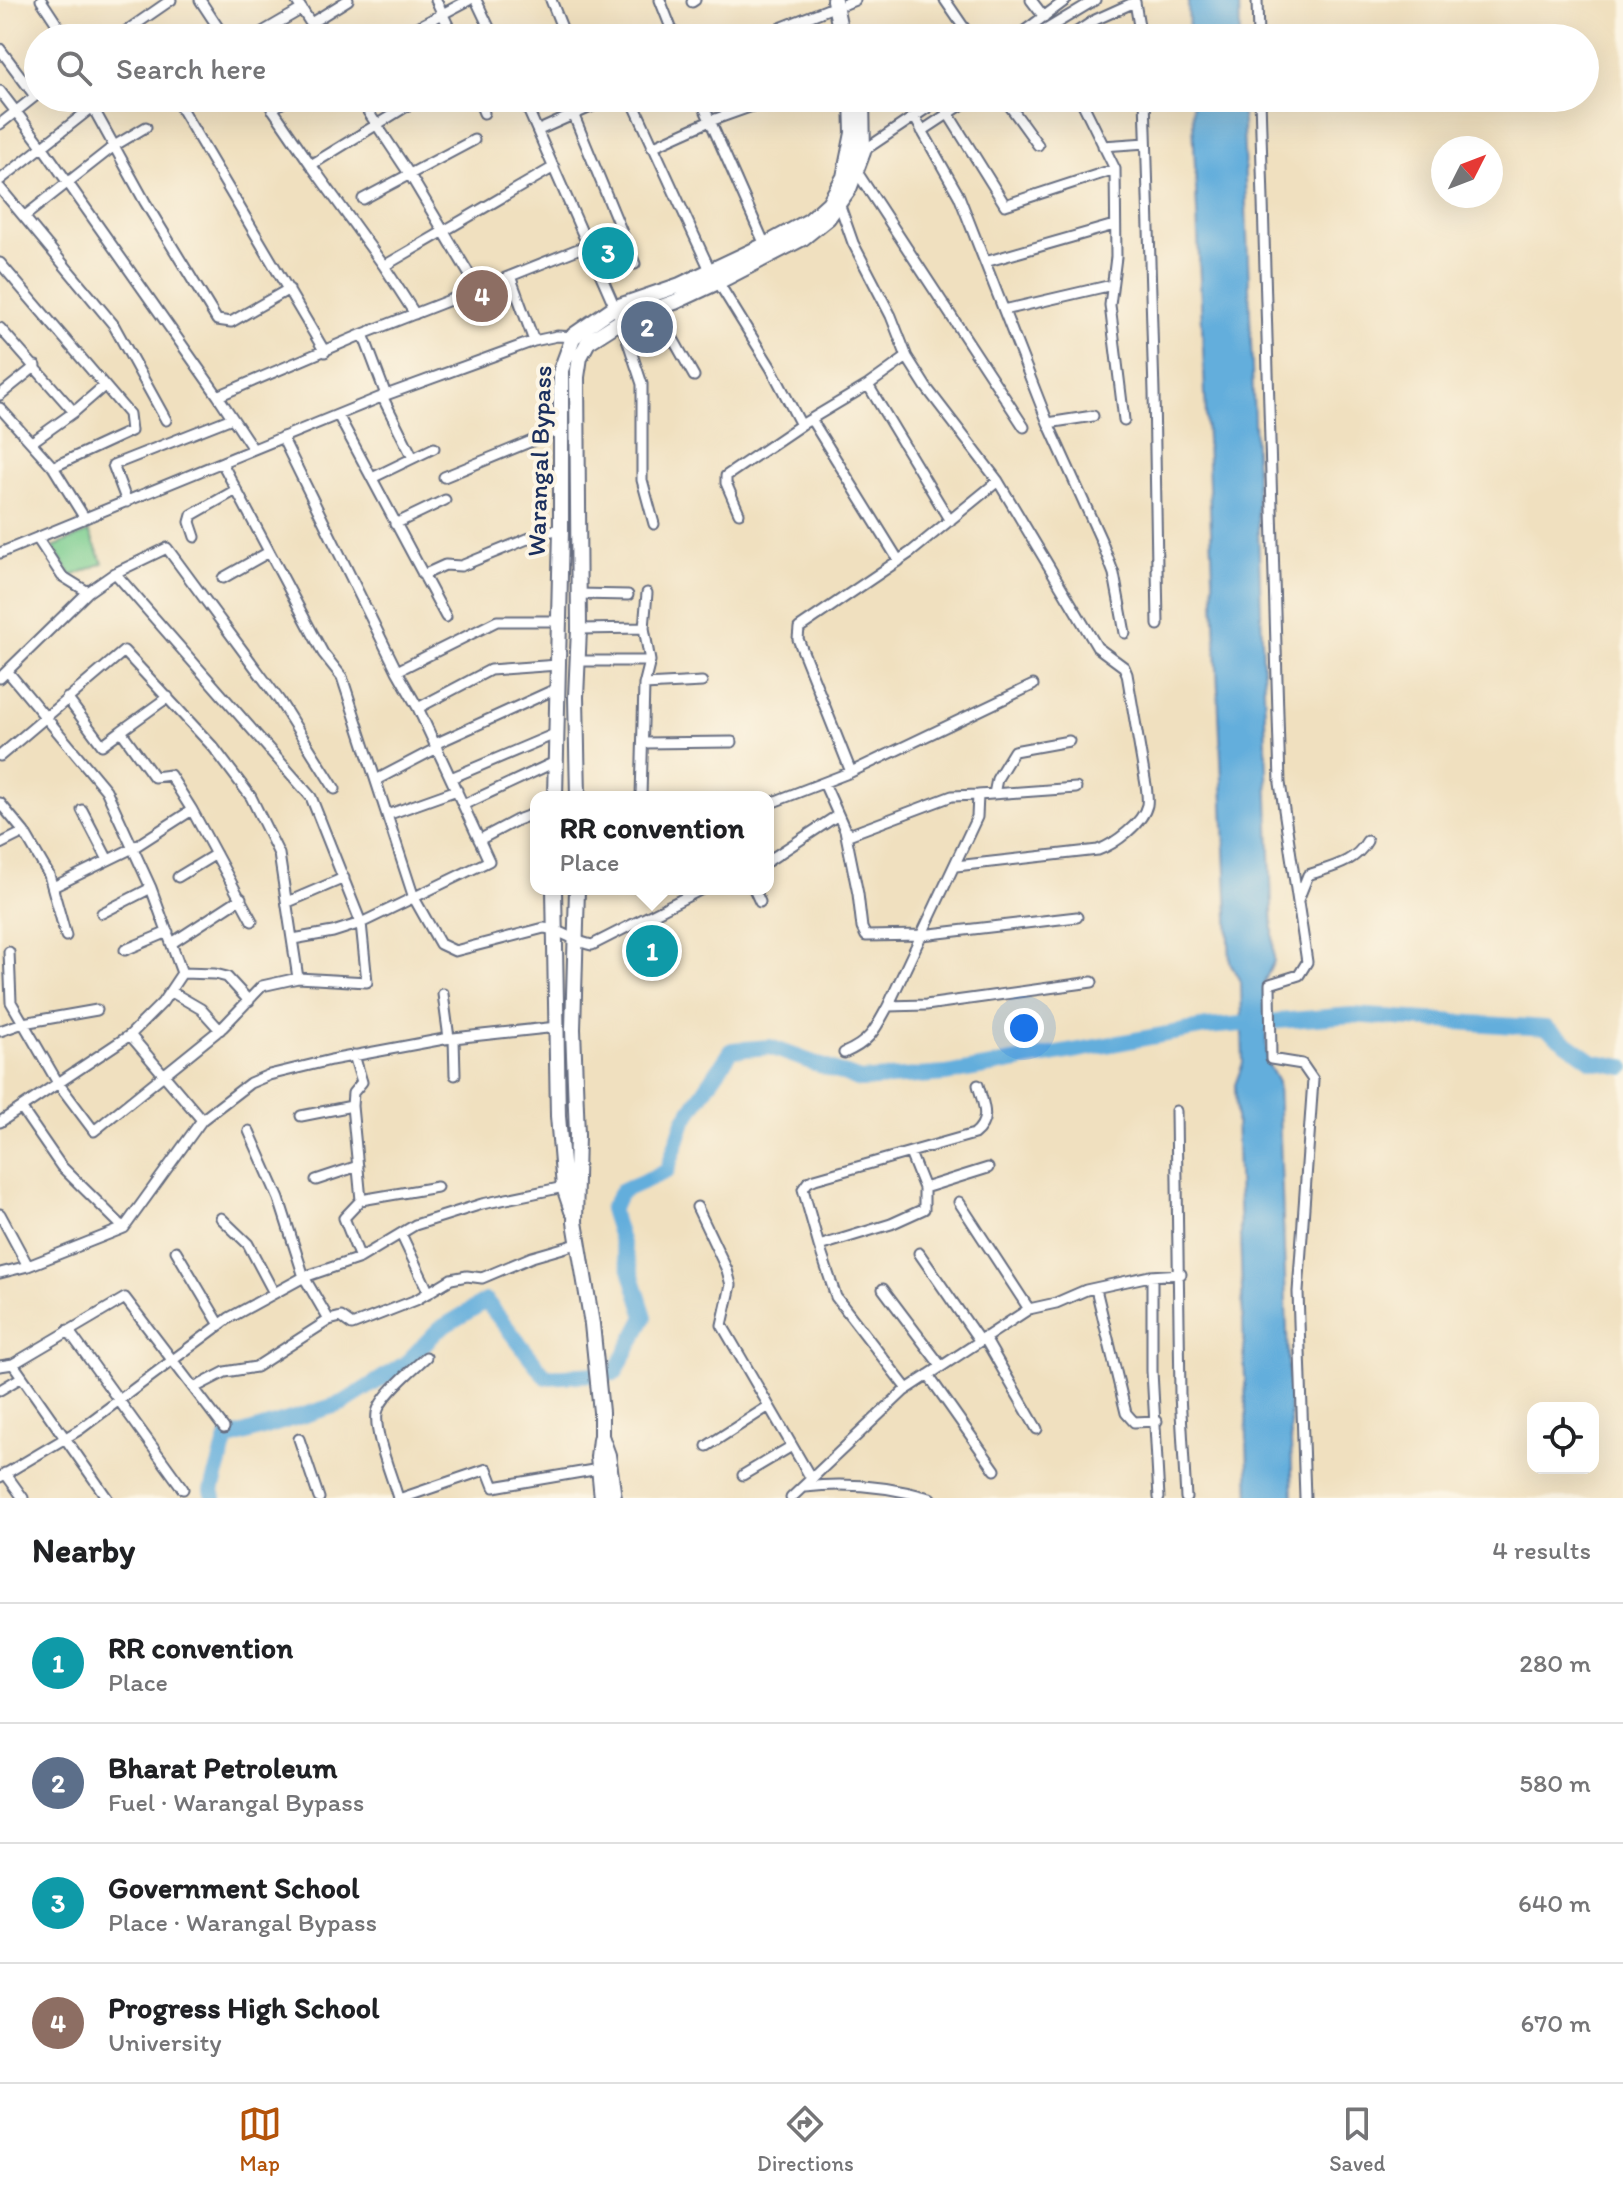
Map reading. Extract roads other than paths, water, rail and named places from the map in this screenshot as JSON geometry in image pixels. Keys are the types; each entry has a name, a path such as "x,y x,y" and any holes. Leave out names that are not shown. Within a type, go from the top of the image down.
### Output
{"main road":[{"path":"842,24 843,2"},
{"path":"843,2 848,24"},
{"name":"Warangal Bypass","path":"555,791 561,370 574,335 617,314 652,303 714,276 809,221 829,203 856,154 858,133 854,112"},
{"path":"858,133 860,112"},
{"path":"714,276 803,238 828,218 857,172 856,154"},
{"path":"578,791 577,377 580,357 588,342 617,314"},
{"path":"553,895 545,929 557,1027 559,1135 564,1187 575,1222"},
{"path":"577,895 573,1029 577,1135 575,1222 592,1324 601,1412 599,1469 602,1498"},
{"path":"601,1436 608,1455 614,1498"}],"street":[{"path":"41,0 57,24"},
{"path":"135,24 157,4 171,0"},
{"path":"200,0 216,24"},
{"path":"271,24 299,4 311,23 348,0"},
{"path":"436,0 448,24"},
{"path":"423,24 469,0"},
{"path":"476,0 487,24"},
{"path":"551,0 560,24"},
{"path":"660,0 669,24"},
{"path":"945,0 961,24"},
{"path":"1031,0 1044,17"},
{"path":"1034,24 1066,0"},
{"path":"1057,24 1095,0"},
{"path":"1257,0 1258,24"},
{"path":"789,24 843,2"},
{"path":"1089,24 1135,2 1139,24"},
{"path":"0,49 24,79"},
{"path":"0,91 42,146 253,449"},
{"path":"0,124 24,104"},
{"path":"0,180 80,112"},
{"path":"96,112 217,320 231,322 289,289"},
{"path":"183,112 325,352"},
{"path":"274,112 415,314"},
{"path":"368,112 410,175 478,289"},
{"path":"311,165 398,112"},
{"path":"530,112 617,314 642,384 642,480 654,524"},
{"path":"539,130 579,112"},
{"path":"637,112 714,276 771,368 801,425"},
{"path":"706,112 765,245"},
{"path":"652,147 735,112"},
{"path":"858,133 876,137 914,112"},
{"path":"856,154 921,112"},
{"path":"922,131 949,112 1005,205 1115,169"},
{"path":"1014,112 1038,145"},
{"path":"1087,112 1115,169 1116,257 1110,305 1124,420"},
{"path":"1145,112 1158,625"},
{"path":"1260,112 1280,783 1307,962 1299,975 1270,984 1271,1059 1302,1064 1313,1080 1298,1292 1305,1498"},
{"path":"574,116 635,264"},
{"path":"915,118 959,196 1048,423 1114,574 1125,633"},
{"path":"25,216 114,146 146,127"},
{"path":"363,199 474,140"},
{"path":"1103,146 1146,143"},
{"path":"384,266 554,167"},
{"path":"857,172 1024,427"},
{"path":"0,188 113,324 166,420"},
{"path":"839,203 853,243 891,316 907,357 926,387 998,481 1097,647 1124,667 1127,674 1148,803 1143,816 1107,847 1098,850 956,866"},
{"path":"985,262 1114,225"},
{"path":"218,396 363,334 588,245"},
{"path":"0,263 129,414 131,431 53,467"},
{"path":"510,276 534,341"},
{"path":"1004,310 1112,285"},
{"path":"652,303 694,376"},
{"path":"0,328 74,412"},
{"path":"363,334 384,395 413,458"},
{"path":"0,553 384,395 534,341 574,335 588,342"},
{"path":"739,513 726,476 907,357"},
{"path":"0,395 36,366"},
{"path":"868,385 950,521"},
{"path":"32,442 104,386"},
{"path":"0,408 53,467 84,517"},
{"path":"338,415 446,617"},
{"path":"1048,423 1093,416"},
{"path":"127,502 113,465 232,418"},
{"path":"811,419 899,561"},
{"path":"444,477 561,429"},
{"path":"282,437 418,708 489,861 361,923 293,939"},
{"path":"372,478 434,448"},
{"path":"222,463 323,653 342,677 414,898 440,944 455,951 545,929 592,945 690,895"},
{"path":"851,772 798,639 799,628 899,561 998,481"},
{"path":"195,537 190,522 192,515 236,490"},
{"path":"395,524 445,500"},
{"path":"423,575 445,565 461,566 542,533 561,529"},
{"path":"37,538 62,576 88,592"},
{"path":"182,973 151,888 106,790 4,675 88,592 115,573 167,548 279,700 335,789"},
{"path":"223,578 269,552"},
{"path":"9,952 11,1002 58,1083 94,1131 220,1030 262,986 298,978 367,982 361,923 311,797 115,573"},
{"path":"641,791 644,685 650,661 644,628 647,593"},
{"path":"578,594 628,595"},
{"path":"397,671 497,621 559,621"},
{"path":"579,629 644,628"},
{"path":"0,756 124,651 214,748 251,797 279,854 298,978"},
{"path":"578,661 650,661"},
{"path":"418,708 490,670 558,665"},
{"path":"644,685 702,682"},
{"path":"774,802 851,772 1033,685"},
{"path":"376,780 436,746 558,688"},
{"path":"67,698 102,745 168,697"},
{"path":"121,731 154,777 170,775 252,921"},
{"path":"451,778 555,734"},
{"path":"994,794 997,779 1014,751 1069,741"},
{"path":"643,743 732,742"},
{"path":"463,805 555,762"},
{"path":"824,783 845,830 863,933 872,938 1077,917"},
{"path":"845,830 851,834 860,832 952,796 1076,788"},
{"path":"387,815 457,790"},
{"path":"844,1053 861,1046 872,1036 888,1006 977,817 978,795"},
{"path":"0,803 24,832 53,887 66,936"},
{"path":"82,810 108,860"},
{"path":"53,887 133,848 192,810"},
{"path":"479,840 530,815"},
{"path":"774,857 838,815"},
{"path":"0,844 24,832"},
{"path":"1298,900 1308,875 1350,860 1361,852 1367,841"},
{"path":"178,877 216,854"},
{"path":"288,902 344,878"},
{"path":"102,913 151,888"},
{"path":"757,895 760,902"},
{"path":"172,943 241,898"},
{"path":"125,950 168,932"},
{"path":"0,1122 130,1035 162,1003 182,973"},
{"path":"182,973 227,977 249,1001"},
{"path":"888,1006 926,1005 1092,982"},
{"path":"170,991 201,1009 220,1030"},
{"path":"443,994 455,1075"},
{"path":"0,1005 11,1002"},
{"path":"0,1031 23,1023 97,1010"},
{"path":"0,1273 28,1266 124,1228 202,1120 250,1083 269,1075 400,1046 557,1027"},
{"path":"130,1035 202,1120"},
{"path":"354,1055 362,1082 353,1093 352,1106 361,1200"},
{"path":"907,1389 836,1297 803,1189 804,1185 815,1179 974,1134 982,1128 986,1116 978,1085"},
{"path":"301,1116 352,1106"},
{"path":"21,1108 61,1166 124,1228"},
{"path":"1176,1111 1181,1274 1180,1395 1186,1498"},
{"path":"249,1131 279,1199 304,1277 329,1320"},
{"path":"819,1246 919,1213 926,1204 924,1188 910,1153"},
{"path":"316,1180 358,1166"},
{"path":"924,1188 988,1168"},
{"path":"360,1258 344,1218 361,1200 437,1187"},
{"path":"23,1498 3,1475 64,1440 220,1325 274,1293 304,1277 360,1258 415,1225 482,1204 564,1187"},
{"path":"959,1202 1029,1309"},
{"path":"697,1207 731,1285 722,1325 792,1446 809,1483"},
{"path":"0,1214 28,1266"},
{"path":"221,1218 248,1244 274,1293"},
{"path":"401,1234 429,1293"},
{"path":"0,1238 13,1236"},
{"path":"194,1388 225,1372 256,1367 329,1320 341,1317 352,1325 416,1300 451,1279 467,1276 482,1278 532,1257 577,1244"},
{"path":"176,1251 220,1325"},
{"path":"919,1253 982,1339 1037,1429"},
{"path":"791,1498 907,1389 1029,1309 1152,1276 1181,1274"},
{"path":"1145,1498 1159,1495 1152,1371 1152,1276"},
{"path":"883,1289 941,1366"},
{"path":"1096,1289 1126,1413 1134,1422 1157,1421"},
{"path":"0,1366 13,1364 125,1298 224,1428"},
{"path":"68,1330 183,1489"},
{"path":"426,1357 388,1395 377,1413 400,1498 434,1493 487,1469 494,1487 599,1469"},
{"path":"13,1364 107,1498"},
{"path":"928,1375 995,1470"},
{"path":"0,1390 22,1377"},
{"path":"707,1446 769,1406"},
{"path":"299,1439 319,1498"},
{"path":"743,1475 792,1446"},
{"path":"809,1483 907,1492 930,1498"}],"water":[{"path":"1188,0 1239,0 1240,24 1189,24"},
{"path":"1193,112 1243,112 1274,961 1264,982 1267,1062 1278,1082 1293,1498 1249,1498 1235,1085 1243,1063 1241,983 1230,963"}],"waterway":[{"path":"214,1498 212,1490 227,1439 343,1403 406,1363 439,1329 486,1301 546,1377 615,1373 645,1317 611,1209 622,1191 667,1171 684,1121 732,1050 770,1047 860,1080 946,1074 1206,1027 1352,1015 1546,1028 1592,1061 1623,1067"}],"place":[{"name":"Government School","path":"608,253"},
{"name":"Progress High School","path":"482,296"},
{"name":"Bharat Petroleum","path":"647,327"},
{"name":"RR convention","path":"652,951"}]}
